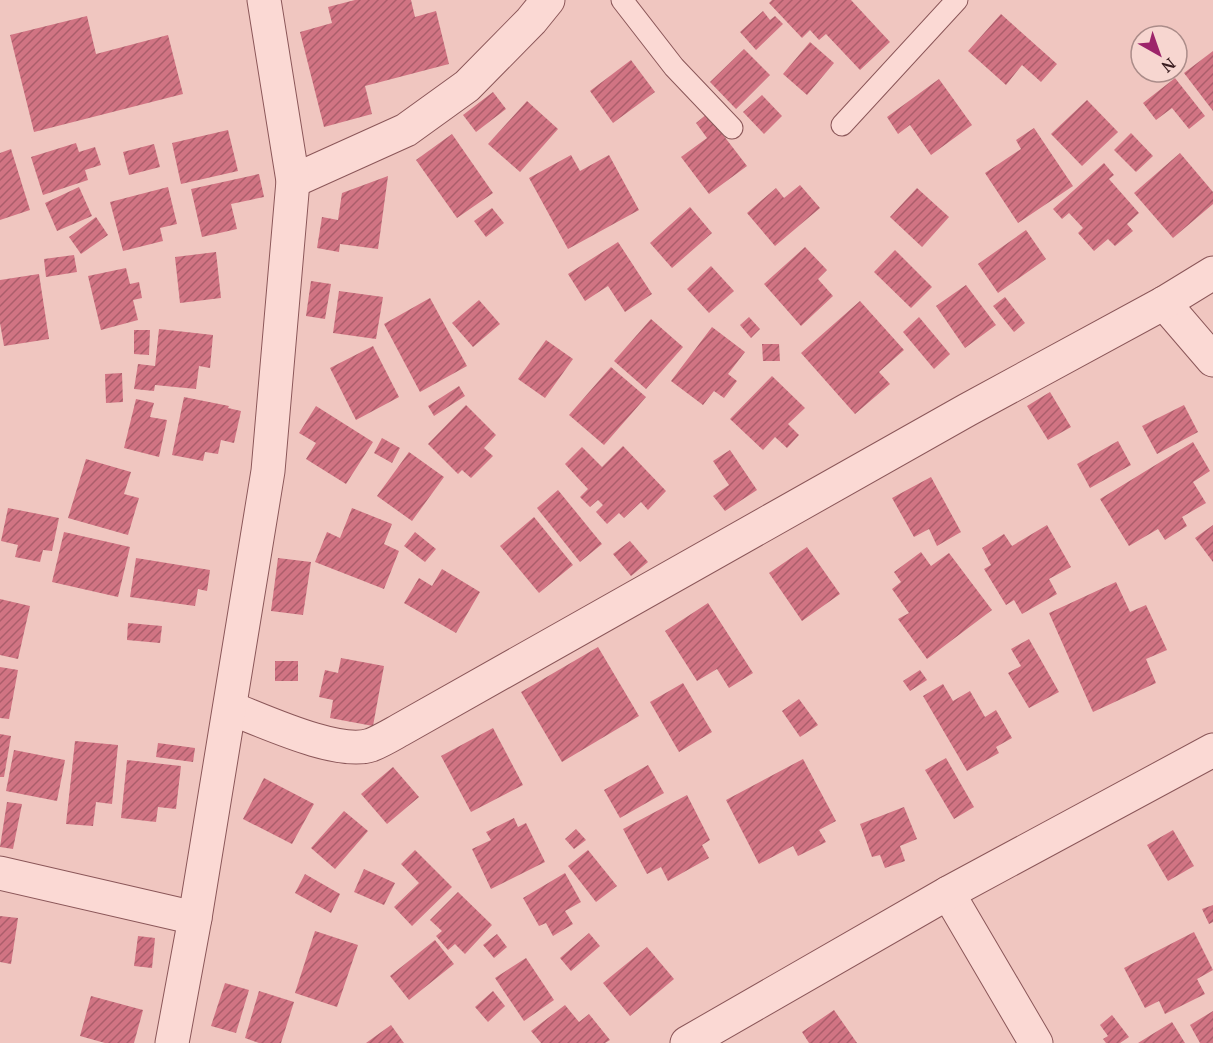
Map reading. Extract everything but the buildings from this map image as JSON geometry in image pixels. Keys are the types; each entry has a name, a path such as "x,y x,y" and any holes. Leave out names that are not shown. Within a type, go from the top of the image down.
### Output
{"street":[{"path":"172,1043 195,918 268,471 294,181 264,0"},
{"path":"294,181 406,130 467,86 531,21 548,0"},
{"path":"230,708 321,741 346,747 370,745 967,410 1164,303 1213,273"},
{"path":"1164,303 1213,360"},
{"path":"687,1043 948,893 1213,750"},
{"path":"0,873 195,918"},
{"path":"948,893 1036,1043"}],"lane":[{"path":"622,0 674,67 732,128"},
{"path":"842,125 957,0"}]}
